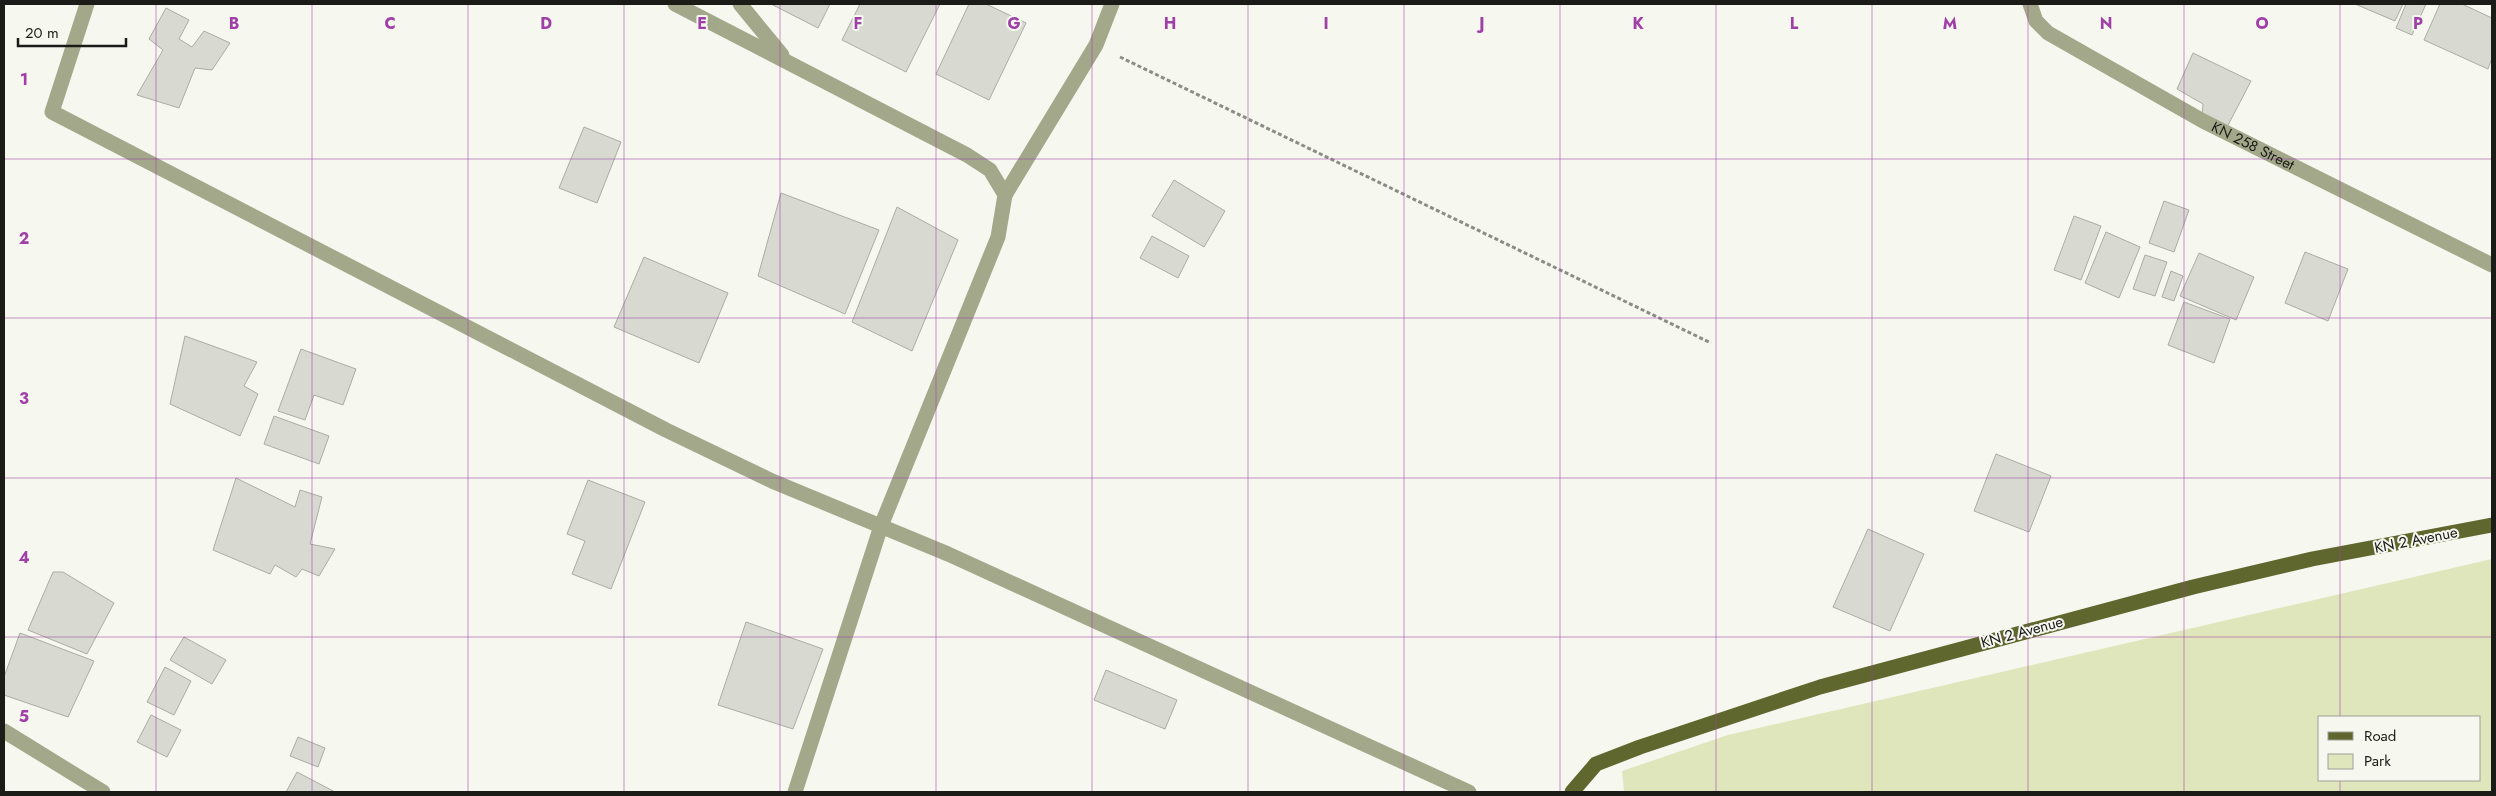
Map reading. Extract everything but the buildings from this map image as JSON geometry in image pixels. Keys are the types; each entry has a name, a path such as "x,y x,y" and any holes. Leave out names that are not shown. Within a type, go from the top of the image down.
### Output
{"main road":[{"name":"KN 2 Avenue","path":"1572,792 1596,764 1640,747 1820,686 2193,587 2312,559 2492,525"}],"street":[{"path":"87,4 52,112 666,430 772,481 948,554 1469,792"},
{"path":"676,4 967,155 990,170 1005,195"},
{"path":"740,4 786,60"},
{"path":"795,792 881,526 998,237 1005,195 1096,45 1112,4"},
{"name":"KN 258 Street","path":"2030,4 2036,20 2048,33 2203,121 2492,266"},
{"path":"4,731 103,792"}],"path":[{"path":"1096,45 1711,343"}],"green space":[{"path":"2492,559 2492,792 1624,792 1622,771 1728,735"}]}
